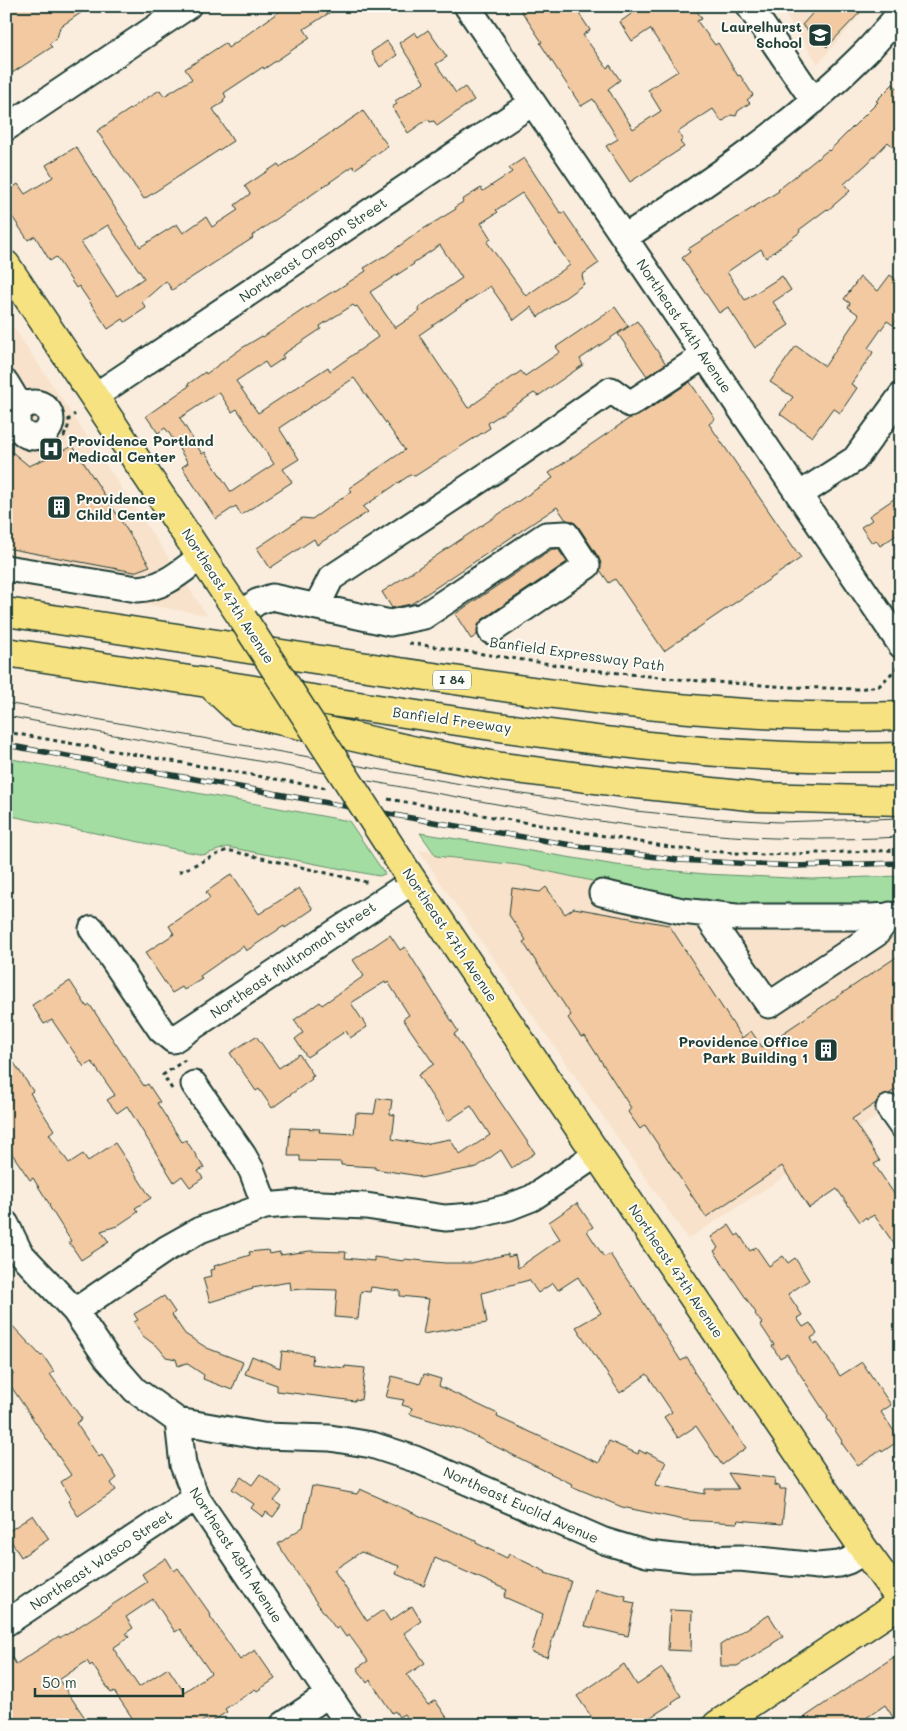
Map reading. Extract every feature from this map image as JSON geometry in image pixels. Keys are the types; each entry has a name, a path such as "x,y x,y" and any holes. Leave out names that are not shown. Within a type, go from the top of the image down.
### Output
{"main road":[{"name":"Northeast 47th Avenue","path":"6,265 85,405 202,556 242,617 404,883 597,1154 901,1602"},
{"name":"I 84","path":"6,612 454,680 598,699 738,713 808,716 901,716"},
{"name":"Banfield Freeway","path":"6,652 593,740 735,753 807,757 901,757"},
{"path":"209,683 238,711 416,751 501,767 759,797 889,801"},
{"path":"717,1725 901,1602"}],"street":[{"path":"6,128 188,6"},
{"name":"Northeast 44th Avenue","path":"467,6 901,645"},
{"path":"749,6 814,101"},
{"path":"625,237 746,156 814,101 867,51 901,12"},
{"name":"Northeast Oregon Street","path":"85,405 532,104"},
{"path":"317,606 331,578 510,460 611,390 630,404 705,356"},
{"path":"6,382 15,398 24,406 18,415 18,424 22,432 28,436 36,437 44,434 50,427"},
{"path":"799,495 855,459 901,396"},
{"path":"242,617 257,602 272,597 390,623 424,616 546,535 566,534 587,566 491,631"},
{"path":"6,568 137,589 152,588 162,584 202,556"},
{"name":"Northeast Multnomah Street","path":"92,929 161,1030 173,1040 404,883"},
{"path":"602,893 682,910 736,916 895,915"},
{"path":"705,913 769,1005 876,934 895,915"},
{"path":"194,1084 243,1155 252,1172 265,1206"},
{"path":"75,1311 174,1244 200,1230 265,1206 299,1203 366,1206 444,1218 473,1216 509,1207 532,1198 597,1154"},
{"path":"6,1224 13,1253 75,1311 107,1358 136,1390 178,1421"},
{"name":"Northeast Euclid Avenue","path":"178,1421 263,1436 330,1438 372,1444 415,1458 604,1541 647,1554 693,1559 740,1558 818,1566 840,1564 865,1551"},
{"name":"Northeast 49th Avenue","path":"178,1421 183,1465 196,1497 350,1725"},
{"name":"Northeast Wasco Street","path":"6,1623 196,1497"},
{"path":"283,1725 329,1694"}],"path":[{"path":"50,427 64,436 69,419 85,405"},
{"name":"Banfield Expressway Path","path":"402,642 591,670 687,680 790,687 858,689 879,686 898,668 901,660"},
{"path":"6,732 334,790"},
{"path":"382,798 681,849 763,855 901,850"},
{"path":"179,872 227,850 384,886 404,883"}],"shaded area":[{"name":"Laurelhurst School","path":"779,6 867,6 818,64"},
{"name":"Providence Portland Medical Center","path":"6,316 207,615 6,581"},
{"path":"418,850 724,897 901,897 901,1101 688,1239"}],"green space":[{"path":"6,758 349,821 385,874 379,876 227,847 204,855 6,815"},
{"path":"420,833 616,865 705,874 811,879 901,876 901,903 871,906 763,909 676,899 518,865 436,856"}],"building":[{"path":"6,6 91,6 60,27 57,38 49,44 52,47 6,77"},
{"path":"287,6 340,6 304,29 310,38 224,93 226,97 223,100 224,102 213,109 233,141 144,199 97,131 160,90 164,96 192,79 185,69 225,43 228,48"},
{"path":"518,6 574,6 590,30 583,35 607,68 610,65 620,80 608,89 633,129 661,111 648,90 678,71 650,29 632,41 620,22 642,6 694,6 702,19 697,21 715,45 718,43 738,76 740,75 753,95 747,100 750,103 738,111 736,116 731,115 722,122 713,109 678,132 683,139 680,142 684,147 630,182 606,146 618,139 593,99 581,106"},
{"path":"819,6 866,6 827,47 802,25"},
{"path":"428,30 447,57 436,64 456,93 465,87 474,100 437,126 434,121 430,122 428,119 408,133 392,107 397,104 395,101 424,82 399,43 415,32 418,37"},
{"path":"387,41 397,55 380,67 371,52"},
{"path":"893,84 901,92 901,154 888,142 844,184 850,191 828,210 799,230 800,232 766,258 761,249 727,272 745,300 782,276 791,290 773,302 789,325 755,348 728,307 719,313 682,258 690,252 688,249 779,191 829,151 878,102 876,101"},
{"path":"363,111 388,146 355,169 353,166 252,236 253,238 172,290 166,281 142,302 146,308 125,322 123,319 108,329 79,286 76,288 56,257 50,261 35,236 28,240 9,212 12,209 6,200 6,192 18,184 25,194 53,177 46,165 76,147 140,247 177,224 183,233 206,217 212,227 238,210 235,205 250,194 245,186 278,164 280,167","holes":["108,225 144,278 117,296 81,242"]},
{"path":"524,158 561,214 564,212 599,263 582,275 584,284 538,317 531,307 514,320 490,286 419,335 468,408 521,371 525,376 560,352 556,347 615,307 628,326 580,359 583,365 538,396 534,393 488,423 490,428 415,476 410,475 363,507 368,512 317,545 314,539 270,568 257,548 302,518 312,519 352,491 349,488 405,450 354,378 279,428 299,459 283,469 292,482 241,515 236,506 216,519 182,467 188,463 169,433 165,428 158,433 146,416 189,386 188,384 205,372 206,374 242,348 263,337 307,307 366,271 364,268 384,257 420,231 456,209 455,207 463,202 462,200 481,188 483,191 512,172 509,168","holes":["522,193 570,265 526,296 487,242 491,239 481,223 498,212 496,210","440,245 462,278 418,308 420,311 395,328 370,292","353,305 357,306 378,337 330,371 328,367 258,413 236,381 265,362 269,368 284,358 282,355 321,329 320,326","219,392 232,412 237,409 274,464 231,492 205,452 202,454 180,418"]},
{"path":"890,275 901,283 901,315 893,325 887,321 868,348 873,352 851,384 857,388 840,413 833,408 812,437 780,414 793,397 770,382 796,346 825,366 859,315 848,307 850,303 844,299 860,277 878,291"},
{"path":"637,321 666,364 647,376 618,334"},
{"path":"690,382 715,419 709,424 801,558 664,651 615,579 609,583 600,570 599,558 578,526 573,521 566,520 557,507 411,604 392,608 382,592 553,478 549,473 630,418 638,416"},
{"name":"Providence Child Center","path":"73,446 150,566 134,572 6,548 6,447 29,466"},
{"path":"901,494 901,532 880,546 876,540 872,543 861,527 872,520 869,516"},
{"path":"552,549 558,549 567,562 483,619 478,625 477,635 471,639 455,614"},
{"path":"232,874 259,914 299,888 313,909 246,951 243,946 200,976 202,979 184,990 182,987 172,993 145,953 174,934 169,926 210,898 206,892"},
{"name":"Providence Office Park Building 1","path":"546,887 565,914 574,908 669,925 742,1038 751,1031 762,1047 901,954 901,1086 889,1094 881,1096 876,1103 852,1119 880,1161 874,1164 901,1204 901,1254 874,1215 867,1219 866,1217 860,1222 837,1189 809,1208 782,1166 706,1217 645,1125 640,1129 628,1112 631,1108 585,1036 581,1037 568,1018 571,1015 523,942 526,940 509,915 512,888 540,892"},
{"path":"390,935 400,950 405,947 458,1031 454,1034 535,1153 512,1168 501,1150 477,1167 420,1178 419,1176 375,1169 375,1167 341,1165 341,1162 300,1161 300,1156 288,1156 290,1128 320,1129 319,1132 354,1134 356,1113 374,1114 377,1098 392,1100 390,1114 395,1115 392,1139 424,1144 450,1139 460,1155 490,1135 471,1106 448,1121 418,1075 434,1064 403,1019 409,1015 388,982 351,1003 367,1027 350,1038 346,1031 307,1057 295,1039 303,1033 294,1020 320,1002 322,1005 364,976 353,960"},
{"path":"70,981 87,1007 90,1005 144,1086 148,1084 160,1102 157,1103 182,1142 186,1140 204,1168 198,1171 203,1178 190,1187 182,1176 174,1182 127,1106 117,1113 107,1100 115,1095 92,1062 84,1067 52,1020 44,1024 32,1005"},
{"path":"256,1036 279,1068 299,1054 314,1076 272,1108 259,1089 256,1091 230,1053"},
{"path":"6,1051 33,1091 30,1093 54,1130 49,1134 69,1163 83,1154 88,1161 115,1143 151,1198 135,1208 138,1212 117,1226 101,1231 109,1242 81,1260 33,1178 30,1180 6,1145"},
{"path":"577,1203 593,1227 587,1231 604,1257 610,1254 681,1361 687,1357 694,1372 746,1448 722,1465 696,1426 678,1438 664,1417 672,1412 647,1374 620,1393 576,1327 601,1313 578,1277 558,1290 553,1283 538,1293 529,1280 482,1293 487,1323 423,1334 429,1299 400,1296 400,1291 371,1287 370,1292 361,1291 358,1319 335,1317 337,1290 291,1290 290,1282 252,1288 210,1302 203,1278 211,1276 210,1270 215,1269 214,1266 250,1255 249,1252 268,1250 269,1254 280,1252 280,1255 310,1251 346,1252 345,1258 374,1261 374,1257 445,1263 471,1263 508,1254 508,1257 515,1255 518,1268 560,1239 549,1222"},
{"path":"729,1225 736,1236 739,1234 750,1251 756,1247 769,1266 783,1256 788,1263 795,1258 809,1280 788,1294 802,1315 797,1318 803,1327 810,1323 817,1334 811,1338 814,1344 817,1342 840,1376 862,1362 891,1405 881,1412 900,1440 858,1466 841,1442 828,1417 787,1354 780,1358 760,1324 762,1323 756,1313 714,1251 718,1248 711,1237"},
{"path":"164,1296 175,1312 172,1315 185,1334 207,1348 243,1362 232,1390 203,1379 204,1375 186,1363 178,1366 176,1359 166,1357 159,1348 143,1336 134,1322 138,1320 134,1314"},
{"path":"6,1319 41,1356 43,1355 54,1372 50,1374 82,1419 76,1423 99,1457 102,1455 117,1478 111,1483 116,1490 78,1516 68,1501 71,1498 61,1482 71,1475 6,1379 15,1373 6,1364"},
{"path":"282,1351 313,1355 312,1364 345,1368 345,1366 365,1368 361,1400 355,1399 355,1401 277,1391 277,1385 245,1374 252,1356 280,1368"},
{"path":"424,1374 441,1379 439,1386 498,1414 497,1417 599,1463 609,1441 638,1454 639,1450 646,1454 646,1452 666,1462 655,1485 705,1494 705,1489 738,1489 728,1473 775,1478 774,1485 780,1486 780,1489 786,1489 782,1524 738,1520 737,1523 684,1520 622,1507 571,1486 572,1484 462,1430 410,1414 412,1408 402,1405 404,1400 386,1397 392,1376 420,1384"},
{"path":"260,1474 282,1491 274,1501 281,1506 273,1517 266,1512 263,1517 251,1508 254,1504 232,1489 241,1477 252,1485"},
{"path":"312,1486 357,1494 360,1489 476,1541 476,1543 507,1558 509,1554 545,1573 571,1581 547,1657 531,1652 543,1614 504,1597 507,1590 435,1558 424,1586 396,1574 399,1566 361,1552 334,1570 367,1621 383,1610 390,1621 412,1606 421,1621 404,1633 425,1663 407,1675 428,1705 435,1700 452,1725 412,1725 404,1714 399,1717 395,1711 392,1713 370,1680 367,1683 357,1668 368,1661 349,1635 346,1637 339,1627 336,1629 278,1544 303,1527"},
{"path":"33,1515 49,1539 21,1557 6,1533"},
{"path":"166,1558 174,1571 178,1568 240,1660 255,1650 275,1679 257,1691 255,1689 225,1709 227,1712 209,1723 206,1719 198,1725 137,1725 114,1691 111,1693 92,1664 90,1666 87,1661 59,1680 90,1725 15,1725 6,1711 6,1649 16,1664 59,1636 60,1638 66,1635 147,1582 142,1574","holes":["153,1599 175,1632 180,1629 211,1673 184,1692 168,1668 139,1687 113,1648 129,1637 126,1633 133,1628 126,1617"]},
{"path":"595,1589 626,1596 625,1601 635,1603 628,1636 585,1626"},
{"path":"670,1610 692,1611 691,1651 668,1650"},
{"path":"769,1615 783,1637 737,1666 721,1666 720,1645"},
{"path":"901,1652 901,1725 898,1725 885,1705 856,1725 793,1725"},
{"path":"624,1664 637,1685 662,1668 681,1696 638,1725 597,1725 577,1696"}],"tram line":[{"path":"6,703 489,789 635,811 779,822 901,818"},
{"path":"6,716 514,807 642,827 702,834 787,839 901,837"}],"railway":[{"path":"6,745 439,823 584,847 678,860 795,866 901,863"}],"place":[{"name":"Laurelhurst School","path":"820,35"},
{"name":"Providence Portland Medical Center","path":"51,449"},
{"name":"Providence Child Center","path":"59,507"},
{"name":"Providence Office Park Building 1","path":"826,1050"}]}
